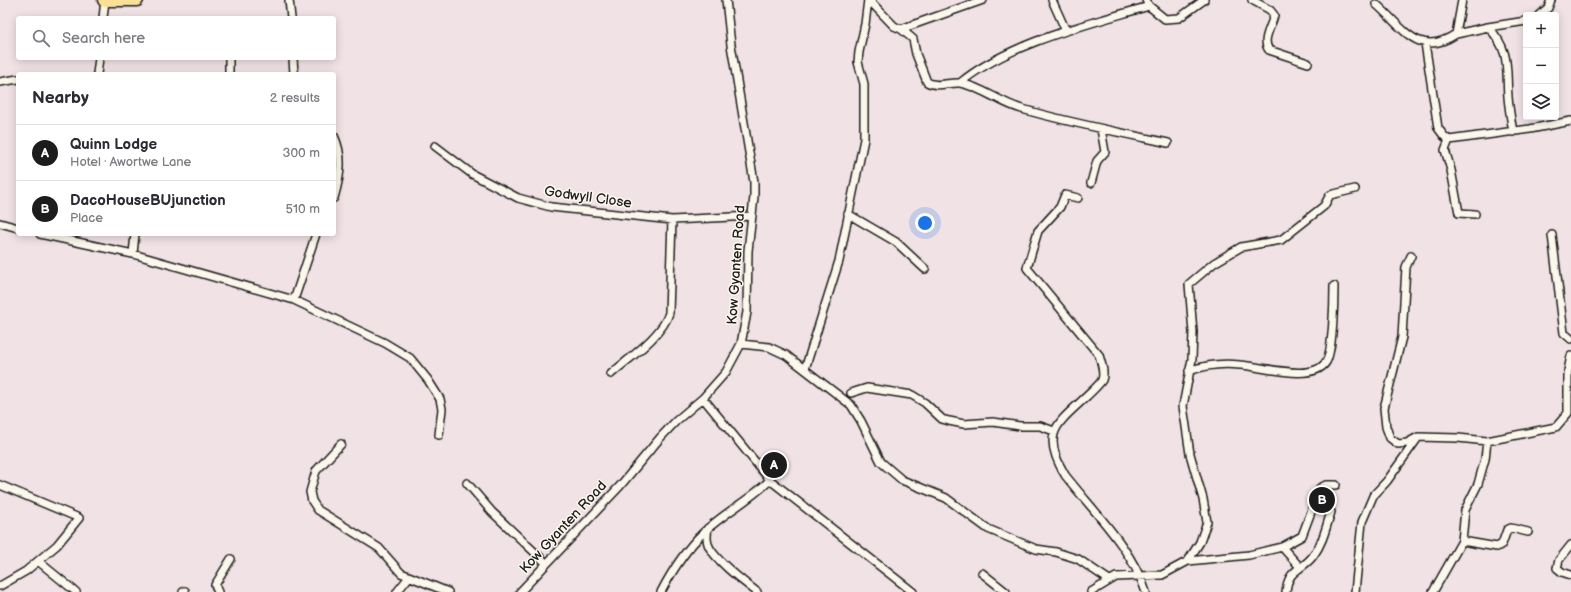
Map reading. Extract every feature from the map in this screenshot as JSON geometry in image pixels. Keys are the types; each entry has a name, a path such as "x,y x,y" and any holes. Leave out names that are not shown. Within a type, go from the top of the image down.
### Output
{"highway":[{"path":"104,0 137,0"}],"street":[{"path":"103,16 104,0"},
{"path":"289,0 291,16"},
{"name":"Kow Gyanten Road","path":"520,592 620,486 676,421 703,398 726,372 740,344 747,312 747,258 754,197 753,171 731,45 726,0"},
{"path":"869,0 894,26 901,29 912,39 927,82 931,85 960,83 980,90 1020,109 1101,129 1168,142"},
{"path":"805,369 839,261 864,139 864,84 858,62 858,52 869,0"},
{"path":"901,29 983,0"},
{"path":"1052,0 1066,31"},
{"path":"960,83 976,69 1066,31 1148,3 1165,19 1179,18 1204,0"},
{"path":"1252,0 1270,10 1274,14 1266,40 1266,46 1269,50 1308,63"},
{"path":"1456,34 1462,0"},
{"path":"1543,12 1548,8 1552,0"},
{"path":"1376,4 1413,39 1425,43 1445,41 1456,34 1523,22"},
{"path":"1488,28 1495,34 1505,51 1508,68 1508,96 1513,132"},
{"path":"1425,43 1438,128 1449,140 1513,132 1571,121"},
{"path":"97,72 99,60"},
{"path":"229,60 229,72"},
{"path":"293,60 294,72"},
{"path":"0,82 16,79"},
{"path":"1091,183 1097,161 1105,152 1101,129"},
{"path":"1449,140 1445,150 1451,170 1459,213 1475,214"},
{"path":"336,141 341,154 336,190"},
{"name":"Godwyll Close","path":"435,146 472,174 518,198 557,208 672,220 752,216"},
{"path":"1188,561 1200,542 1207,522 1203,499 1190,454 1183,406 1192,359 1193,332 1189,284 1214,263 1241,247 1281,240 1324,206 1330,195 1355,189"},
{"path":"1078,198 1065,195 1060,207 1038,231 1027,268 1099,356 1103,369 1102,380 1058,423 1054,431 1052,445 1064,475 1118,539 1140,576 1146,592"},
{"path":"848,214 896,242 925,269"},
{"path":"611,374 647,343 668,318 670,313 672,220"},
{"path":"0,223 16,227"},
{"path":"1552,235 1564,333 1571,339"},
{"path":"49,236 133,254 294,300 385,342 410,358 428,380 440,399 442,409 439,435"},
{"path":"133,254 135,236"},
{"path":"294,300 315,236"},
{"path":"1411,256 1406,267 1402,337 1384,408 1386,427 1390,438 1398,444 1407,443 1418,437 1458,438 1487,441 1556,427 1562,422 1568,413 1568,371 1571,356"},
{"path":"1189,371 1203,366 1239,365 1298,373 1316,371 1326,362 1333,322 1334,286"},
{"path":"740,344 769,347 786,355 851,405 862,421 881,462 902,480 946,498 988,529 1036,549 1056,552 1078,559 1109,580"},
{"path":"851,393 867,388 912,395 926,403 942,419 964,424 993,422 1020,426 1040,426 1054,431"},
{"path":"703,398 770,480 905,590 913,592"},
{"path":"1355,592 1362,522 1373,496 1387,481 1418,437"},
{"path":"1433,592 1462,541 1465,510 1478,484 1485,459 1487,441"},
{"path":"341,444 316,471 310,492 314,505 326,515 379,548 396,569 409,577 448,592"},
{"path":"661,592 669,577 692,545 708,528 754,495 770,480"},
{"path":"467,483 492,512 546,563"},
{"path":"0,485 79,518 57,545 26,571 0,586"},
{"path":"1091,592 1116,577 1162,575 1188,561 1249,555 1282,547 1302,536 1320,488 1326,485 1336,485"},
{"path":"1286,592 1287,581 1300,566 1312,557 1322,543 1331,512"},
{"path":"708,528 707,542 710,548 756,592"},
{"path":"1462,541 1497,547 1502,544 1507,530 1511,528 1528,532"},
{"path":"1571,545 1559,560 1557,568 1562,572 1571,575"},
{"path":"1282,547 1300,566"},
{"path":"218,592 215,585 222,571 231,560"},
{"path":"38,561 76,592"},
{"path":"982,573 1006,592"},
{"path":"397,592 409,577"}],"place":[{"name":"Quinn Lodge","path":"774,465"},
{"name":"DacoHouseBUjunction","path":"1322,500"}]}
